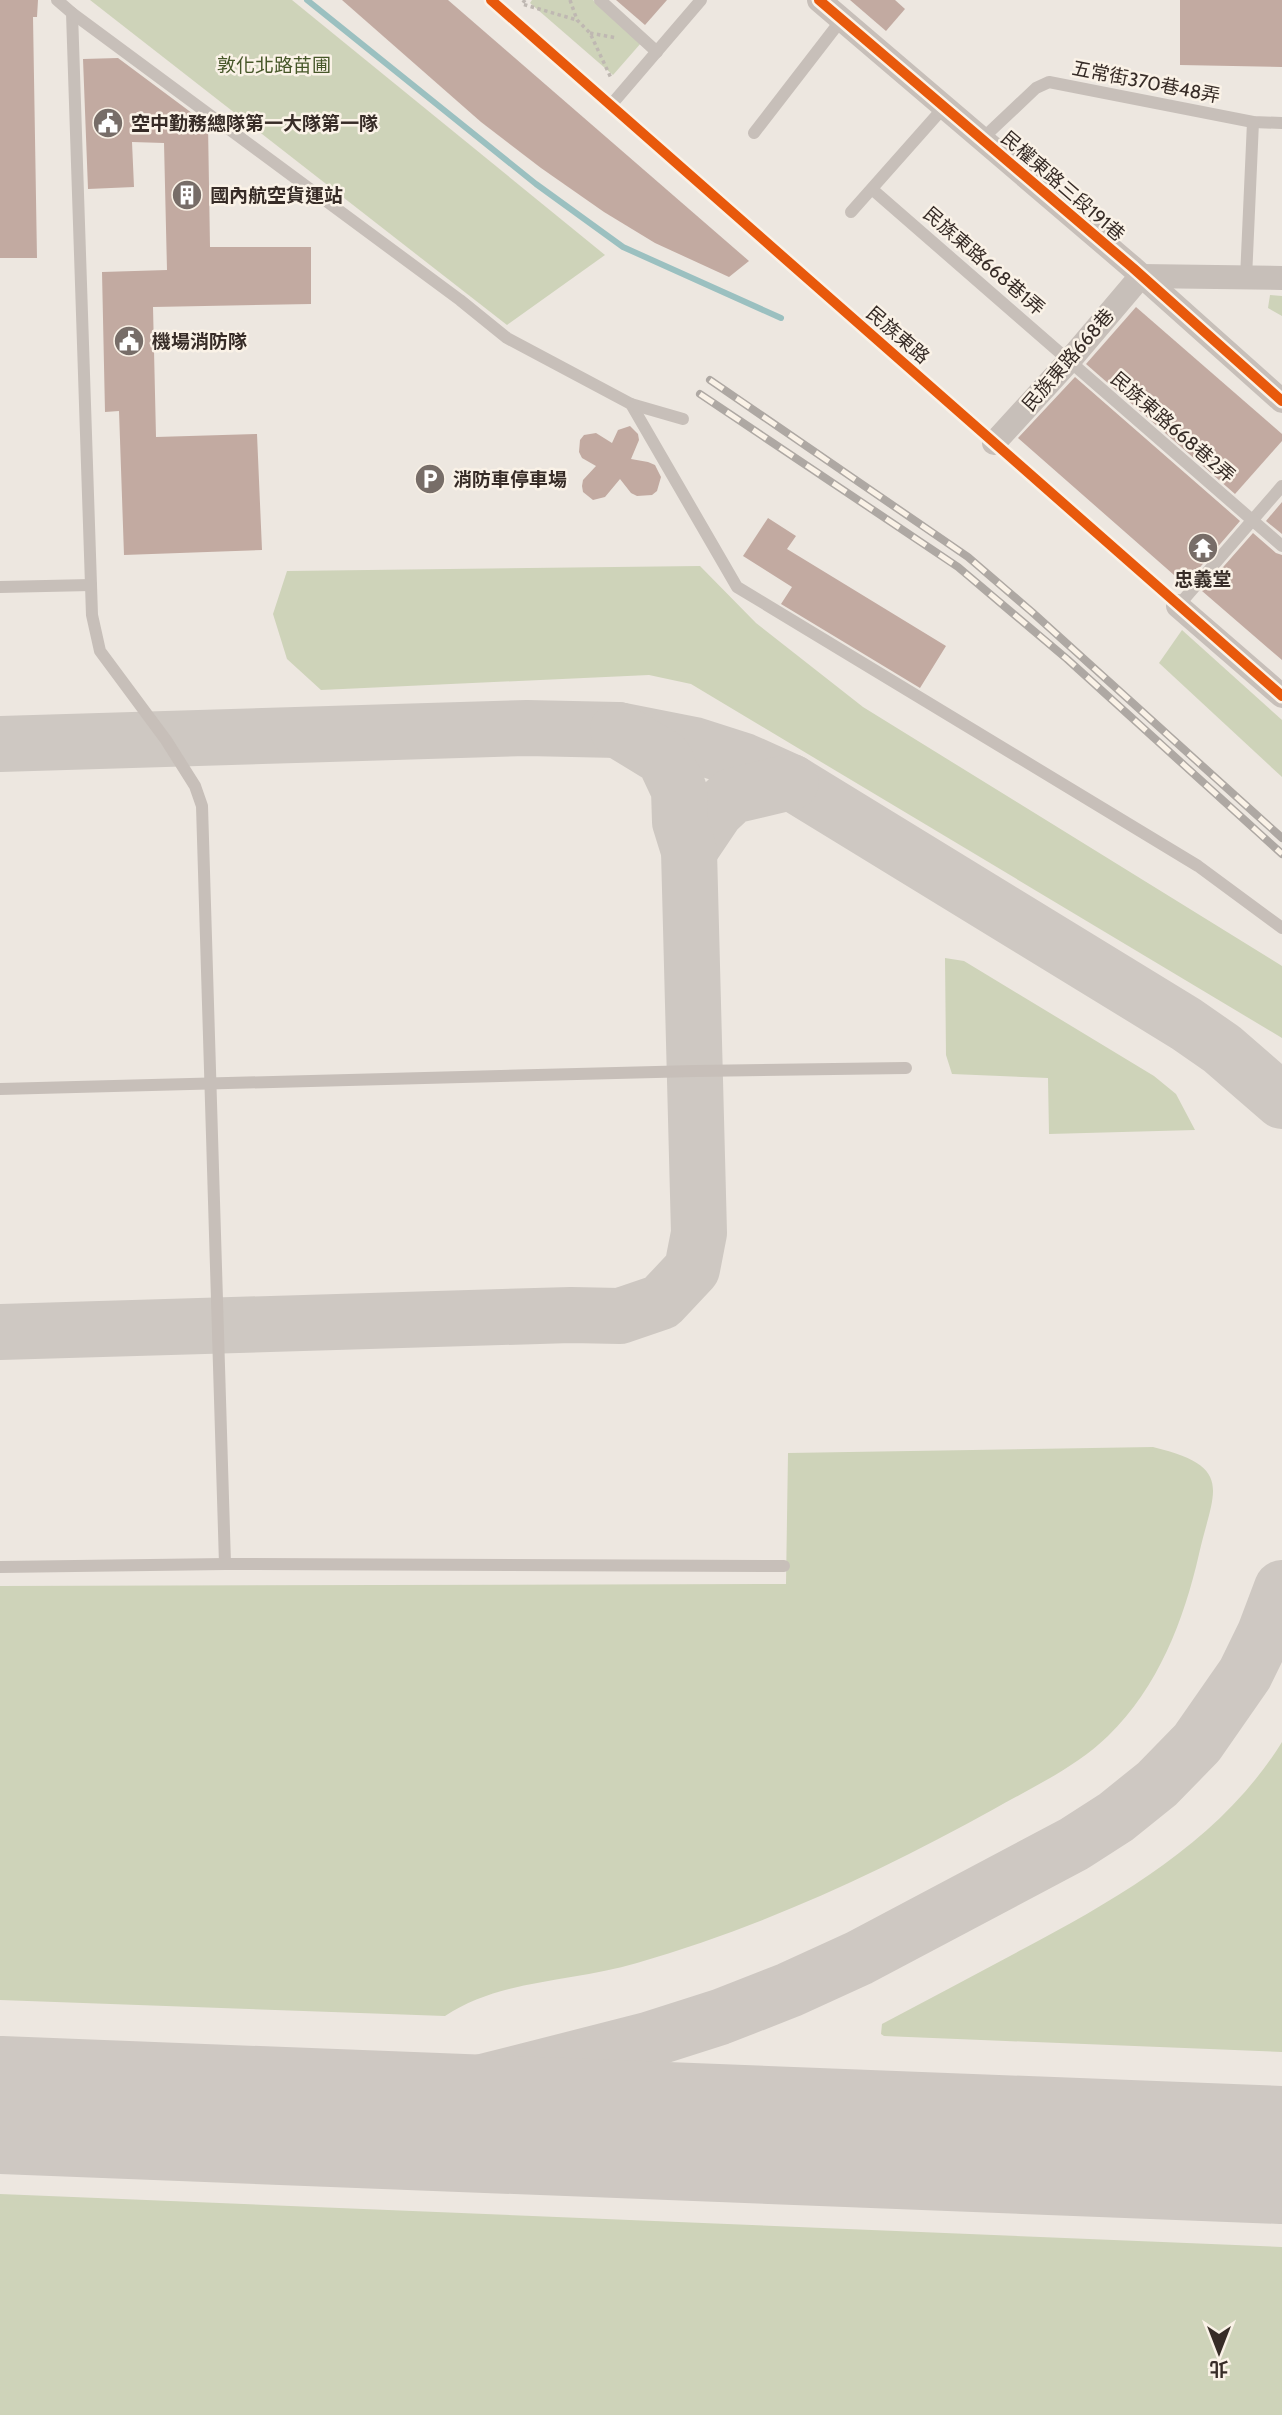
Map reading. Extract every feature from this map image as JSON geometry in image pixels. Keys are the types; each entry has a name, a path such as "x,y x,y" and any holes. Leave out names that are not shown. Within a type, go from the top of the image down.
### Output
{"street":[{"name":"民權東路三段191巷","path":"819,0 945,106 1282,401"},
{"name":"民族東路668巷","path":"994,443 1069,361 1141,276"},
{"path":"1141,276 1282,278"},
{"name":"民族東路","path":"1178,606 1282,696"}],"lane":[{"path":"57,0 460,300 507,338 631,404 683,419"},
{"name":"民族東路","path":"491,0 1178,606"},
{"path":"600,0 657,52"},
{"path":"611,105 701,0"},
{"path":"72,13 92,615 100,651 166,740 195,786 202,806 225,1564"},
{"path":"754,133 842,19"},
{"name":"五常街370巷48弄","path":"982,139 1036,88 1049,82 1253,122 1282,123"},
{"path":"851,212 945,106"},
{"path":"1246,278 1253,122"},
{"name":"民族東路668巷1弄","path":"873,190 1069,361"},
{"name":"民族東路668巷2弄","path":"1069,361 1282,546"},
{"path":"631,404 737,587 1198,866 1282,928"},
{"path":"1178,606 1282,486"},
{"path":"0,587 91,585"},
{"path":"0,1089 695,1070 906,1068"},
{"path":"0,1567 225,1564 784,1566"}],"path":[{"path":"525,0 522,4 577,20"},
{"path":"570,0 577,20 590,33 615,87"}],"green space":[{"name":"敦化北路苗圃","path":"90,0 292,0 605,255 507,325"},
{"path":"532,0 593,0 641,43 613,75 530,3"},
{"path":"1270,295 1282,296 1282,316 1268,308"},
{"path":"700,566 756,623 863,707 1282,966 1282,1038 691,684 649,675 321,690 287,659 273,614 287,571"},
{"path":"1182,630 1282,720 1282,777 1159,663"},
{"path":"945,958 964,961 1154,1076 1176,1094 1195,1130 1049,1134 1048,1078 952,1074 946,1055"},
{"path":"1153,1447 1197,1463 1208,1473 1213,1497 1185,1604 1167,1652 1155,1675 1126,1717 1096,1747 1039,1784 908,1855 775,1915 684,1949 613,1969 513,1988 467,2004 445,2016 0,2000 0,1586 786,1584 788,1453"},
{"path":"1282,1742 1282,2052 881,2034 882,2024 1060,1929 1167,1862 1230,1808 1258,1777"},
{"path":"0,2194 1282,2247 1282,2415 0,2415"}],"building":[{"path":"0,0 38,0 37,17 33,17 37,258 0,258"},
{"path":"342,0 448,0 749,261 729,277 655,243 604,212 481,122"},
{"path":"616,0 667,0 645,25"},
{"path":"850,0 895,0 905,9 886,31"},
{"path":"1180,0 1282,0 1282,67 1180,65"},
{"path":"118,58 208,125 210,247 311,247 311,304 153,307 156,437 257,434 262,550 124,555 119,411 105,412 102,272 167,270 164,143 132,142 134,187 88,189 83,59"},
{"path":"1136,307 1282,434 1282,441 1235,494 1086,364"},
{"path":"1075,377 1240,521 1189,580 1186,577 1182,582 1018,438"},
{"path":"630,426 638,434 639,440 631,459 655,465 661,477 657,491 652,495 637,496 631,493 620,479 605,497 593,500 583,492 582,486 583,480 596,466 582,458 579,452 580,440 584,435 596,433 612,443 618,430"},
{"path":"1282,502 1282,534 1266,521"},
{"path":"768,518 796,536 787,549 946,646 920,688 781,604 792,587 743,556"},
{"path":"1253,533 1282,555 1282,660 1202,591"}],"waterway":[{"path":"307,0 536,184 623,247 781,318"}],"taxiway":[{"path":"0,744 527,728 618,730 694,745 744,761 791,782 1186,1024 1222,1049 1282,1101"},
{"path":"0,1332 571,1315 620,1316 661,1302 692,1269 699,1233 689,851 680,822 679,790 664,758 618,730"},
{"path":"689,851 716,811 732,796 791,782"},
{"path":"0,2102 159,2111 409,2094 475,2084 648,2040 720,2017 789,1990 859,1958 1074,1844 1116,1817 1157,1784 1197,1743 1245,1674 1265,1633 1282,1588"}],"runway":[{"path":"0,2105 1282,2155"}],"railway":[{"path":"710,380 968,557 1282,838"},
{"path":"700,394 958,567 1067,659 1282,854"}],"cycle path":[{"path":"491,0 1282,696"},
{"path":"819,0 1133,268 1282,401"}],"place":[{"name":"空中勤務總隊第一大隊第一隊","path":"108,123"},
{"name":"國內航空貨運站","path":"187,195"},
{"name":"機場消防隊","path":"129,341"},
{"name":"消防車停車場","path":"430,479"},
{"name":"忠義堂","path":"1203,548"}]}
